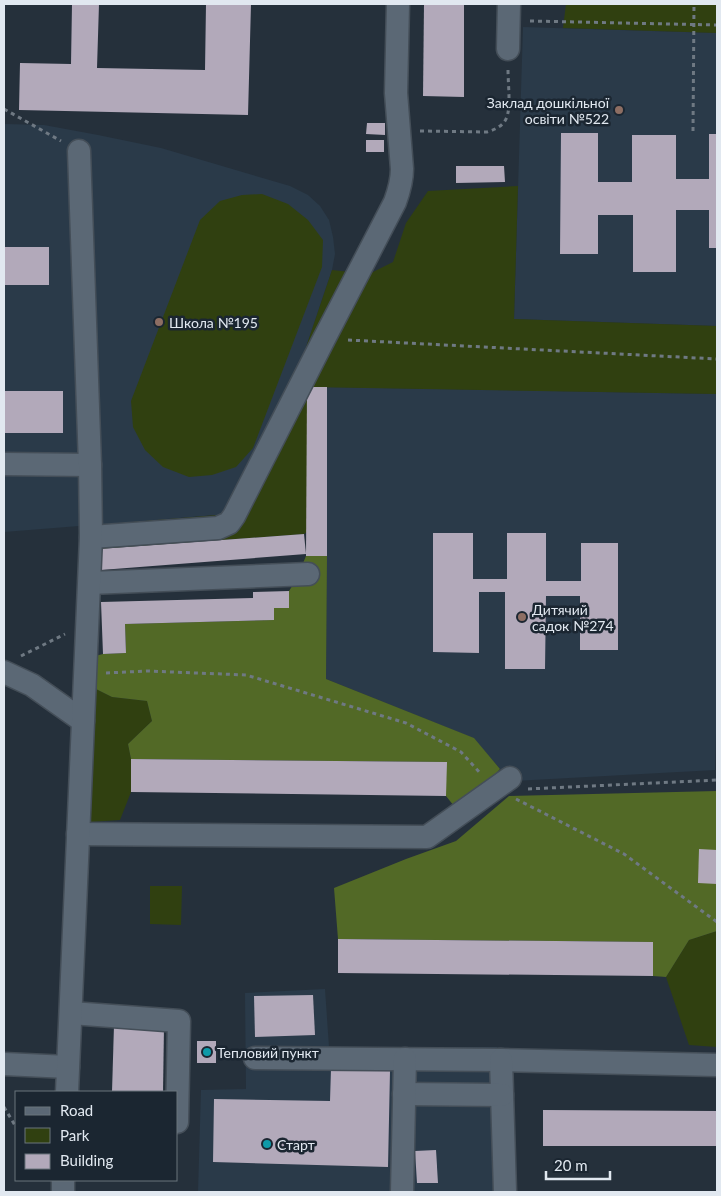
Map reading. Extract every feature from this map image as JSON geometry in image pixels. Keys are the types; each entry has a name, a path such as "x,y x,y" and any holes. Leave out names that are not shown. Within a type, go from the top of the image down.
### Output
{"lane":[{"path":"91,537 218,528 229,522 239,507 399,192 402,180 396,93 398,4"},
{"path":"508,49 509,12"},
{"path":"67,1091 91,537 79,151"},
{"path":"4,464 90,465"},
{"path":"90,583 308,574"},
{"path":"4,672 32,685 83,721"},
{"path":"78,834 427,837 503,783"},
{"path":"70,1013 179,1020 178,1091"},
{"path":"256,1058 501,1060 717,1065"},
{"path":"402,1192 405,1059"},
{"path":"501,1060 505,1192"},
{"path":"4,1064 68,1067"},
{"path":"404,1094 502,1095"}],"path":[{"path":"693,131 694,4"},
{"path":"509,12 717,25"},
{"path":"400,131 487,132 496,129 504,123 509,113 508,49"},
{"path":"4,109 79,151"},
{"path":"324,339 717,359"},
{"path":"20,656 88,622"},
{"path":"85,674 147,671 246,675 406,723 461,752 503,783 624,854 717,922"},
{"path":"503,783 518,789 717,780"},
{"path":"4,1107 15,1125"}],"shaded area":[{"name":"Заклад дошкільної освіти №522","path":"523,27 717,33 717,326 514,319"},
{"name":"Школа №195","path":"4,124 44,125 161,148 290,186 308,195 320,206 329,220 335,254 332,270 297,374 229,514 4,532"},
{"name":"Дитячий садок №274","path":"327,387 717,394 717,698 715,770 514,781 500,769 473,738 326,679"},
{"path":"325,989 329,1047 497,1047 494,1192 198,1192 201,1090 246,1089 245,993"}],"green space":[{"path":"566,4 717,4 717,33 563,28"},
{"path":"518,186 514,319 717,326 717,394 307,387 307,532 304,534 99,549 97,525 229,514 297,374 332,270 369,274 393,262 406,223 428,191"},
{"path":"262,194 288,204 308,220 323,240 322,267 253,448 236,467 212,475 189,477 163,467 145,450 133,427 131,401 200,220 220,201 242,195"},
{"path":"306,556 327,556 326,679 474,738 500,769 483,788 454,806 446,796 446,762 131,759 128,744 152,721 147,701 112,697 92,687 95,656 126,653 125,624 274,620 274,608 289,607 289,591"},
{"path":"92,687 112,697 147,701 152,721 128,744 131,759 131,792 120,820 90,822"},
{"path":"717,791 717,931 689,940 666,977 653,976 653,942 338,939 334,888 456,841 509,796"},
{"path":"150,886 182,886 181,925 150,924"},
{"path":"717,931 717,1047 689,1045 666,977 689,940"}],"building":[{"path":"72,4 99,4 97,68 205,70 206,4 251,4 248,115 19,110 20,63 71,64"},
{"path":"424,4 464,4 464,97 423,96"},
{"path":"367,123 385,123 385,135 366,134"},
{"path":"561,133 598,133 598,182 632,182 632,135 676,135 676,179 709,179 709,134 717,134 717,248 709,248 709,210 676,210 676,272 633,272 633,215 598,215 598,254 560,254"},
{"path":"366,140 384,140 384,152 366,152"},
{"path":"456,166 504,166 505,182 456,183"},
{"path":"4,247 49,247 49,285 4,285"},
{"path":"307,387 327,387 327,556 306,556"},
{"path":"4,391 63,391 63,433 4,433"},
{"path":"433,533 473,533 473,579 507,579 507,533 546,533 546,581 581,581 581,543 618,543 618,650 580,650 580,596 546,596 545,669 505,669 505,592 479,592 479,653 433,652"},
{"path":"304,534 306,554 101,570 99,549"},
{"path":"289,591 289,608 274,608 274,620 125,624 126,653 103,654 101,602 253,598 253,592"},
{"path":"131,759 447,762 446,796 131,792"},
{"path":"699,849 717,850 717,884 698,883"},
{"path":"338,939 653,942 653,976 338,973"},
{"path":"313,995 315,1035 255,1037 254,996"},
{"path":"114,1025 164,1026 163,1091 112,1091"},
{"name":"Тепловий пункт","path":"197,1041 216,1041 216,1063 197,1063"},
{"path":"331,1069 390,1071 388,1167 213,1162 214,1099 330,1101"},
{"path":"543,1110 717,1111 717,1146 543,1146"},
{"path":"436,1150 438,1183 417,1183 415,1151"}],"place":[{"name":"Заклад дошкільної освіти №522","path":"619,110"},
{"name":"Школа №195","path":"159,322"},
{"name":"Дитячий садок №274","path":"522,617"},
{"name":"Тепловий пункт","path":"207,1052"},
{"name":"Старт","path":"267,1144"}]}
